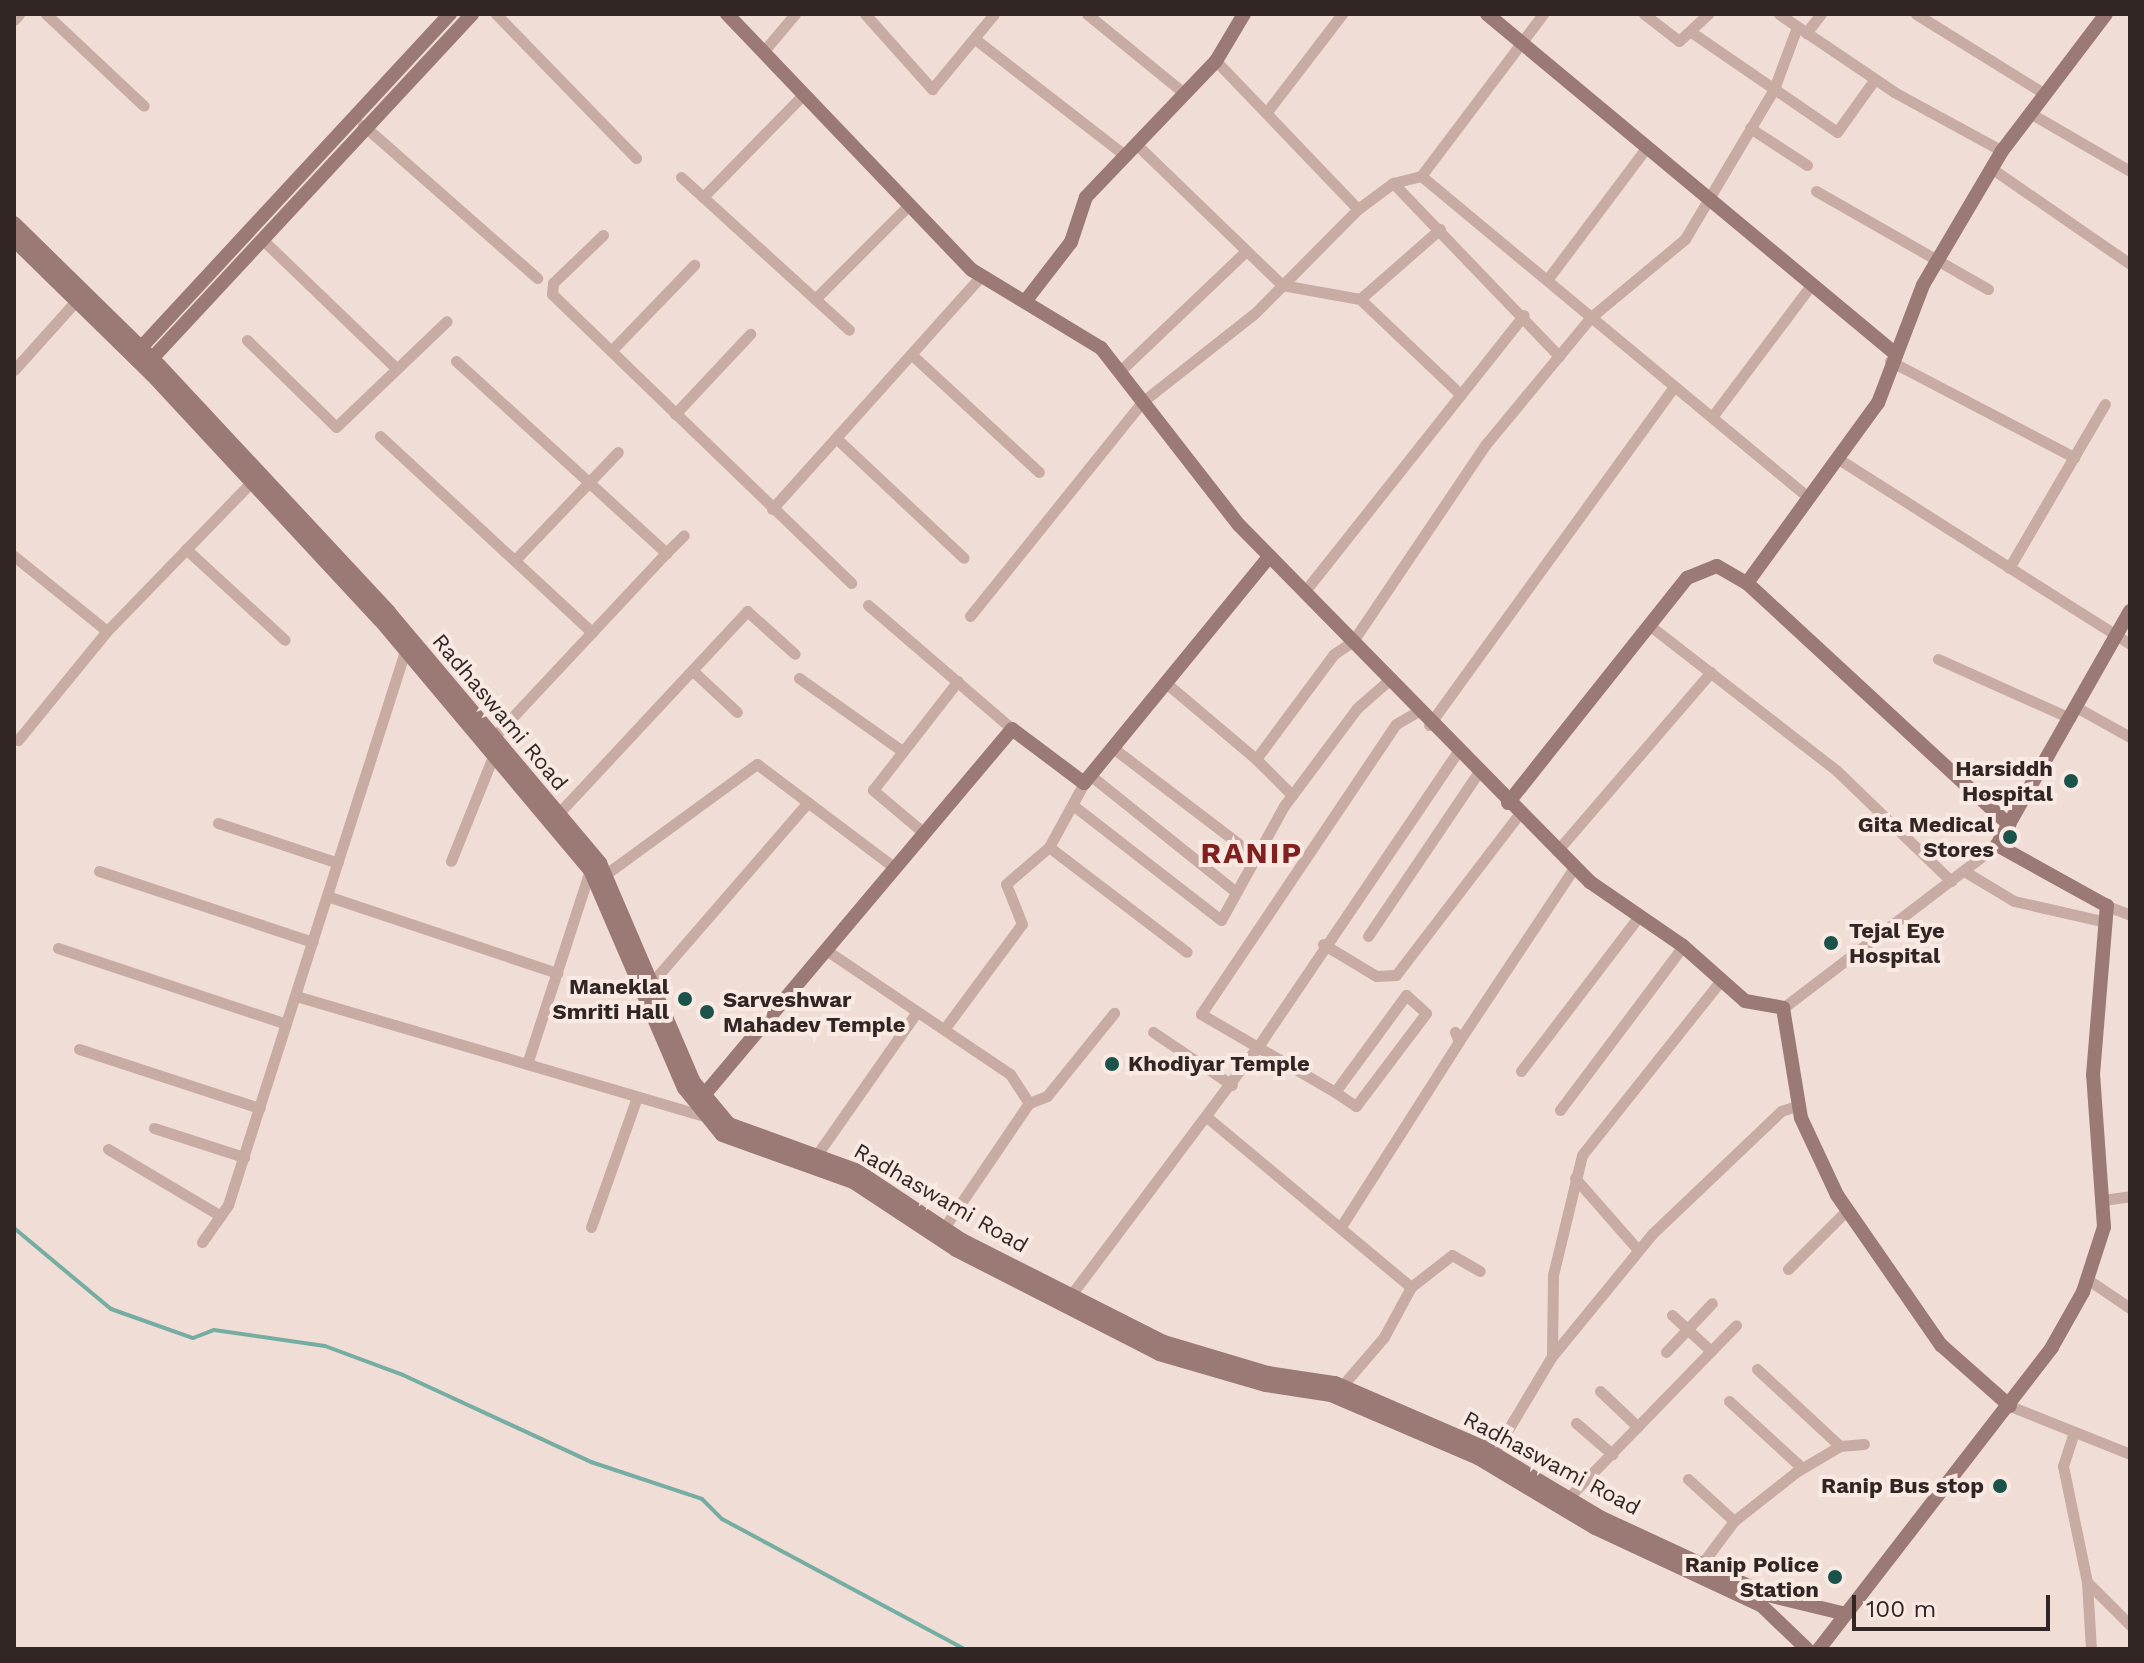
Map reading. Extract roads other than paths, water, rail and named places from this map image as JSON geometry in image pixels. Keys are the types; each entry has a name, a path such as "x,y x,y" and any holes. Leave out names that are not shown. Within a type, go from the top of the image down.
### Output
{"street":[{"path":"14,20 19,14"},
{"path":"46,14 144,106"},
{"path":"143,357 450,14"},
{"path":"143,357 266,243 472,14"},
{"path":"496,14 636,158"},
{"path":"727,14 908,206 982,275 1027,299 1101,348 1270,556 1429,725 1574,868 1683,946 1745,1001 1783,1008 1997,845 2130,611"},
{"path":"763,52 795,14"},
{"path":"865,14 932,89 994,14"},
{"path":"1087,14 1184,93"},
{"path":"1266,113 1342,14"},
{"path":"1487,14 1812,284 1891,356 2074,457"},
{"path":"970,616 1142,402 1282,285 1358,209 1393,183 1421,176 1543,14"},
{"path":"1644,14 1679,41 1694,34 1708,14"},
{"path":"1779,14 1875,79 2002,151"},
{"path":"1256,759 1334,654 1353,641 1486,444 1591,317 1685,239 1707,197 1774,89 1801,30 1821,14"},
{"path":"1916,14 2045,94"},
{"path":"1747,583 1878,403 1891,356 1935,264 1991,168 2106,14"},
{"path":"1027,299 1071,242 1086,197 1216,61 1240,16"},
{"path":"1694,34 1837,132 1875,79"},
{"path":"975,39 1126,156"},
{"path":"1216,61 1358,209"},
{"path":"703,197 804,94"},
{"path":"2030,113 2130,171"},
{"path":"356,119 537,278"},
{"path":"1750,128 1807,165"},
{"path":"1136,144 1282,285 1360,299 1461,395"},
{"path":"1547,280 1647,147"},
{"path":"1991,168 2130,264"},
{"path":"1421,176 1809,498"},
{"path":"681,177 849,330"},
{"path":"1393,183 1524,315 1559,356"},
{"path":"1816,191 1935,264 1988,289"},
{"path":"815,299 908,206"},
{"name":"Radhaswami Road","path":"14,223 389,612 606,874 704,1095 729,1124 858,1171 944,1228 1164,1342 1342,1386 1494,1453 1568,1498 1704,1561 1768,1595 1842,1613"},
{"path":"1360,299 1440,229"},
{"path":"603,235 550,289 851,583"},
{"name":"Radhaswami Road","path":"14,240 76,301 143,357"},
{"path":"266,243 396,368"},
{"path":"1119,372 1246,251"},
{"path":"611,351 694,265"},
{"path":"772,509 982,275"},
{"path":"1712,417 1812,284"},
{"path":"14,370 76,301"},
{"path":"1305,591 1524,315"},
{"path":"247,340 336,427 447,321"},
{"path":"675,414 750,334"},
{"path":"911,354 1039,472"},
{"path":"456,361 666,553"},
{"path":"1429,725 1674,386"},
{"path":"2009,568 2105,404"},
{"path":"380,436 592,632"},
{"path":"836,438 964,558"},
{"path":"515,560 618,452"},
{"path":"1837,458 2130,644"},
{"path":"18,740 107,631 256,477"},
{"name":"Radhaswami Road","path":"256,477 405,651 492,759 590,870 684,1088 722,1135 853,1182 956,1250 1159,1354 1266,1385 1331,1395 1478,1458 1595,1528 1762,1606 1807,1649"},
{"path":"492,739 684,535"},
{"path":"186,549 285,640"},
{"path":"14,556 107,631"},
{"path":"945,1028 1022,924 1006,884 1049,847 1087,779 1270,556"},
{"path":"1508,803 1649,625 1702,567 1717,566 1747,583 2009,825"},
{"path":"868,605 1012,729 1087,779 1236,892"},
{"path":"557,815 747,611 795,654"},
{"path":"1649,625 1836,770 1951,881"},
{"path":"202,1242 221,1216 244,1157 405,651"},
{"path":"1938,659 2130,737"},
{"path":"693,671 737,712"},
{"path":"1557,851 1711,672"},
{"path":"799,678 902,751"},
{"path":"924,833 873,790 958,681"},
{"path":"1074,806 1221,920 1292,795 1357,708 1388,681"},
{"path":"1166,683 1256,759 1292,795"},
{"path":"1335,1092 1406,995 1426,1013 1356,1106 1255,1049 1201,1014 1396,724 1417,712"},
{"path":"704,1095 1012,729"},
{"path":"1113,748 1256,857"},
{"path":"1071,1295 1232,1085 1323,944 1457,753"},
{"path":"451,861 492,759"},
{"path":"606,874 757,764 895,868"},
{"path":"1368,936 1478,773"},
{"path":"654,980 808,802"},
{"path":"1323,944 1376,976 1396,975 1519,814"},
{"path":"218,823 338,863"},
{"path":"1997,845 2107,906 2130,915"},
{"path":"1049,847 1187,952"},
{"path":"1342,1225 1457,1036 1574,868"},
{"path":"527,1064 590,870"},
{"path":"99,871 313,942"},
{"path":"1964,871 2014,901 2106,922"},
{"path":"327,896 557,973"},
{"path":"1819,1649 1842,1613 2010,1406 2087,1279 2104,1227 2093,1075 2107,906"},
{"path":"1521,1071 1639,916"},
{"path":"1560,1110 1683,946"},
{"path":"58,948 286,1024"},
{"path":"826,950 914,1016 945,1028 1010,1074 1029,1103"},
{"path":"1552,1356 1553,1275 1575,1178 1596,1133 1721,980"},
{"path":"296,996 707,1117"},
{"path":"1783,1008 1799,1105 1847,1210 1941,1345 2010,1406 2130,1454"},
{"path":"944,1228 1029,1103 1047,1096 1114,1013"},
{"path":"816,1156 914,1016"},
{"path":"1153,1032 1232,1085"},
{"path":"79,1049 260,1108"},
{"path":"591,1227 637,1097"},
{"path":"1494,1453 1552,1356 1638,1250 1781,1111 1799,1105"},
{"path":"1208,1118 1342,1225 1411,1287"},
{"path":"154,1128 244,1157"},
{"path":"108,1149 221,1216"},
{"path":"1575,1178 1638,1250"},
{"path":"2103,1200 2130,1196"},
{"path":"1788,1269 1847,1210"},
{"path":"1342,1386 1384,1337 1411,1287 1452,1255 1480,1271"},
{"path":"2087,1279 2130,1308"},
{"path":"1666,1352 1712,1303"},
{"path":"1672,1315 1711,1351"},
{"path":"1568,1498 1736,1325"},
{"path":"1757,1369 1840,1446"},
{"path":"1600,1391 1638,1427"},
{"path":"1729,1401 1802,1468"},
{"path":"1576,1423 1612,1454"},
{"path":"2074,1432 2063,1466 2087,1582 2091,1649"},
{"path":"1704,1561 1734,1521 1802,1468 1840,1446 1864,1444"},
{"path":"1688,1479 1734,1521"},
{"path":"2087,1582 2130,1625"}],"waterway":[{"path":"14,1228 111,1309 193,1338 214,1330 325,1346 403,1375 591,1462 702,1499 722,1519 964,1649"}],"place":[{"name":"Harsiddh Hospital","path":"2071,781"},
{"name":"Gita Medical Stores","path":"2010,837"},
{"name":"Tejal Eye Hospital","path":"1831,943"},
{"name":"Maneklal Smriti Hall","path":"685,999"},
{"name":"Sarveshwar Mahadev Temple","path":"707,1012"},
{"name":"Khodiyar Temple","path":"1112,1064"},
{"name":"Ranip Bus stop","path":"2000,1486"},
{"name":"Ranip Police Station","path":"1835,1577"}],"district":[{"name":"RANIP","path":"1252,853"}]}
